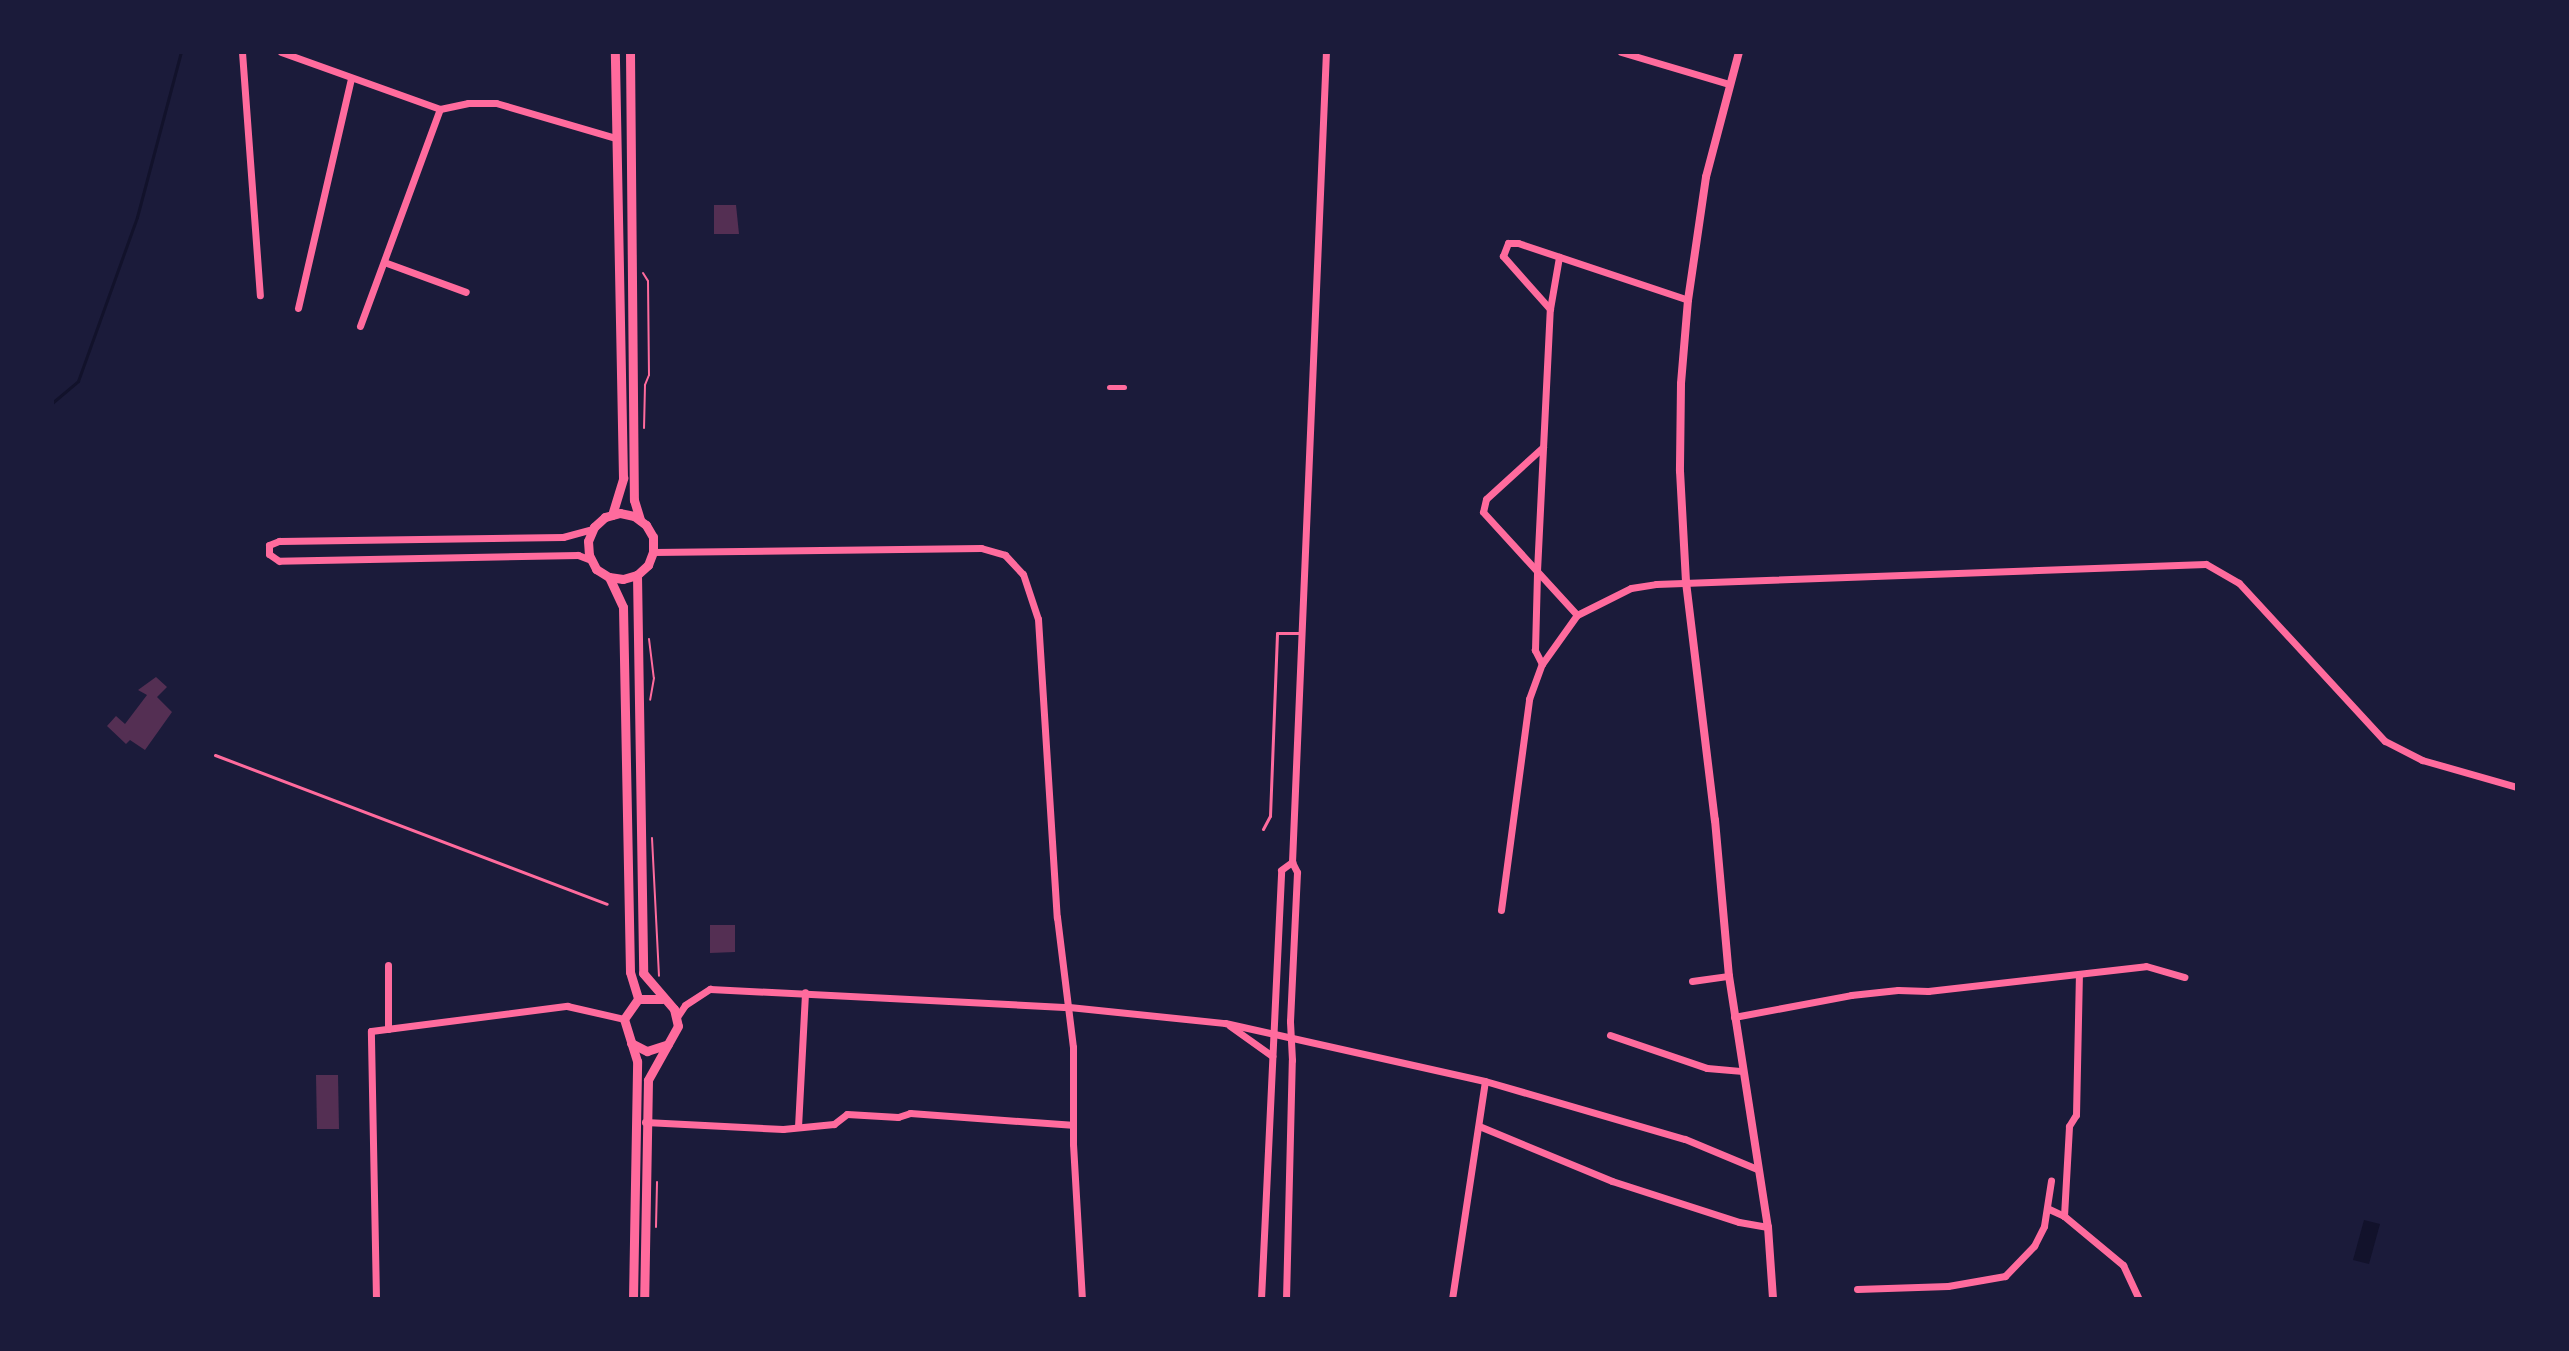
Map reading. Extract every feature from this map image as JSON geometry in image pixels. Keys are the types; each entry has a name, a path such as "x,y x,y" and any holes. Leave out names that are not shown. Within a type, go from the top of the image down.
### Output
{"main road":[{"path":"612,515 623,478 615,52"},
{"path":"630,52 634,500 640,520 653,537 653,552 648,565 637,575 623,579 609,577 596,569 588,541 593,529 620,513 640,520"},
{"path":"637,575 643,973 677,1017 676,1035 648,1080 644,1299"},
{"path":"609,577 623,607 625,911 630,972 638,999"},
{"path":"638,999 662,999"},
{"path":"633,1299 637,1061 624,1019 638,999"},
{"path":"631,1043 647,1051 670,1043"}],"street":[{"path":"242,52 260,295"},
{"path":"281,52 440,109 468,103 496,103 616,138"},
{"path":"1286,1299 1297,872 1292,862 1326,52"},
{"path":"1621,52 1729,84"},
{"path":"1739,52 1706,177 1688,300 1681,384 1680,471 1686,582 1715,820 1729,976 1768,1227 1773,1299"},
{"path":"298,308 351,79"},
{"path":"360,326 440,109"},
{"path":"1550,309 1503,256 1503,249 1514,242 1688,300"},
{"path":"1542,664 1535,650 1537,571 1550,309 1559,257"},
{"path":"384,262 466,292"},
{"path":"1532,288 1541,293 1553,289"},
{"path":"1109,387 1124,387"},
{"path":"1543,447 1483,503 1486,516 1577,615"},
{"path":"591,560 570,555 279,561 269,554 269,545 279,541 563,537 593,529"},
{"path":"653,552 981,548 997,551 1015,564 1028,586 1038,619 1057,917 1073,1047 1072,1125 1082,1299"},
{"path":"1501,910 1526,713 1542,664 1577,615 1631,588 1686,582 2206,564 2239,583 2385,741 2422,760 2517,787"},
{"path":"1261,1299 1281,870 1292,862"},
{"path":"388,965 388,1029"},
{"path":"1734,1017 1851,995 1898,990 1928,991 2146,966 2184,977"},
{"path":"2064,1216 2069,1126 2076,1115 2079,974"},
{"path":"1692,981 1729,976"},
{"path":"677,1017 685,1005 710,989 1069,1007 1225,1023 1485,1081 1685,1139 1757,1169"},
{"path":"798,1127 805,992"},
{"path":"376,1299 371,1031 567,1006 624,1019"},
{"path":"1225,1023 1272,1056"},
{"path":"1610,1035 1707,1068 1726,1073 1743,1071"},
{"path":"1452,1299 1485,1081"},
{"path":"1270,1097 1291,1098"},
{"path":"645,1122 783,1129 834,1124 847,1114 898,1117 910,1113 1072,1125"},
{"path":"1479,1126 1612,1181 1739,1222 1768,1227"},
{"path":"1857,1289 1948,1286 2005,1276 2034,1246 2049,1209 2051,1181"},
{"path":"2049,1209 2064,1216 2123,1265 2139,1299"}],"lane":[{"path":"1263,829 1270,816 1277,633 1303,634"},
{"path":"215,755 607,904"}],"path":[{"path":"643,274 648,281 649,375 645,385 644,432"},
{"path":"648,637 654,678 650,703"},
{"path":"652,836 661,983"},
{"path":"654,1238 659,1216 656,1176"}],"shaded area":[{"path":"2364,1220 2380,1224 2369,1264 2353,1260"}],"building":[{"path":"714,205 736,205 739,234 714,234"},
{"path":"156,677 167,687 157,697 172,712 145,750 130,740 126,744 107,726 116,716 125,724 147,695 138,690"},
{"path":"710,925 735,925 735,952 710,953"},
{"path":"316,1075 338,1075 339,1129 317,1129"}],"waterway":[{"path":"52,403 78,381 137,217 181,52"}]}
